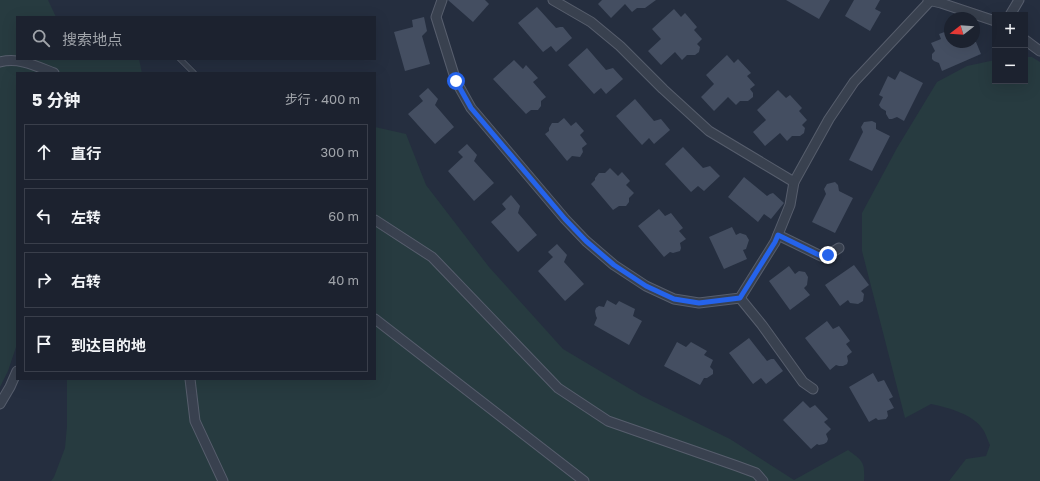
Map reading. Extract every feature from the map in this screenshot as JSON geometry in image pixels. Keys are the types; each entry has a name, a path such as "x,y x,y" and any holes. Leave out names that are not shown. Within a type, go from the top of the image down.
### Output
{"street":[{"path":"442,0 436,17 456,81 471,108 565,219 586,241 614,265 646,286 674,299 699,303 740,298"},
{"path":"553,0 591,22 620,46 663,89 709,131 794,182"},
{"path":"740,298 775,242 790,205 794,182 828,119 854,82 929,0 992,21"},
{"path":"1012,12 1019,0"},
{"path":"1028,42 1040,51"},
{"path":"0,62 8,60 30,63 52,72"},
{"path":"376,221 432,257 558,388 608,421 756,473 763,481"},
{"path":"778,235 821,256 828,255 839,248"},
{"path":"740,298 762,325 803,382 813,389"},
{"path":"376,320 584,481"},
{"path":"0,404 16,373"},
{"path":"190,380 195,421 223,481"}],"lane":[{"path":"181,60 193,72"}],"green space":[{"path":"0,0 48,0 56,16 16,16 16,60 139,60 142,72 16,72 16,347 8,371 0,387"},
{"path":"1028,57 1032,57 1040,62 1040,481 949,481 966,459 986,456 990,445 980,425 968,416 953,410 931,404 905,418 862,251 862,213 897,148 937,82 967,66 992,61 992,84 1028,84"},
{"path":"376,127 406,134 426,185 489,267 563,349 642,396 730,439 794,480 848,450 862,462 864,481 51,481 65,448 67,426 67,380 376,380"}],"building":[{"path":"448,0 485,0 489,4 473,22"},
{"path":"602,0 656,0 645,8 637,8 632,12 625,4 611,18 598,4"},
{"path":"786,0 830,0 819,19"},
{"path":"854,0 880,0 875,9 881,12 870,31 845,16"},
{"path":"537,7 556,28 563,27 572,38 556,52 551,46 543,52 518,23"},
{"path":"674,9 681,17 685,13 697,27 694,30 702,39 697,44 700,47 699,52 695,55 687,55 682,60 675,52 661,65 648,51 661,39 652,29"},
{"path":"424,17 427,31 422,36 430,64 405,71 394,32 413,27 412,20"},
{"path":"944,32 944,48 978,48 981,54 942,71 939,63 932,59 932,54 935,51 931,43 941,39 939,34"},
{"path":"587,48 606,70 613,68 623,79 606,94 601,88 594,94 568,65"},
{"path":"727,55 734,63 738,59 751,73 747,76 755,85 750,89 753,93 753,97 748,101 740,101 736,105 728,97 714,111 701,97 714,84 706,75"},
{"path":"514,60 523,69 526,65 538,78 533,82 546,97 541,101 541,106 538,110 531,110 526,114 493,79"},
{"path":"900,71 923,83 904,121 897,117 889,119 886,111 879,105 883,97 879,95 888,76 895,80"},
{"path":"428,88 438,99 435,105 454,127 435,144 408,114 423,101 419,96"},
{"path":"778,90 786,98 790,95 802,108 799,111 807,120 802,125 805,128 804,133 800,136 792,136 787,141 780,133 765,146 753,132 766,120 757,110"},
{"path":"635,99 654,121 661,119 670,130 654,144 649,138 642,145 616,116"},
{"path":"564,118 571,126 576,122 584,131 580,135 587,144 582,148 583,152 580,157 572,156 567,161 545,134 549,131 552,123 558,123"},
{"path":"872,121 876,123 876,129 890,136 872,171 849,160 863,132 861,127 864,122"},
{"path":"467,144 477,155 474,161 494,183 474,201 448,171 463,157 458,152"},
{"path":"683,147 703,168 710,166 720,176 704,191 698,186 691,192 665,164"},
{"path":"610,168 618,176 622,172 630,181 626,185 634,193 629,198 629,202 626,206 619,206 613,210 591,184 599,173 605,173"},
{"path":"744,177 767,196 773,193 784,203 771,219 764,214 758,222 728,197"},
{"path":"835,182 838,185 839,191 853,198 835,233 812,222 826,194 824,189 827,184"},
{"path":"511,195 520,206 518,213 537,235 518,252 491,222 506,209 502,204"},
{"path":"659,209 665,216 671,213 683,228 679,231 686,239 680,243 680,251 673,253 670,252 664,257 638,226"},
{"path":"732,227 736,235 740,233 746,235 749,240 746,249 743,250 747,259 724,269 709,237"},
{"path":"557,244 567,255 564,262 584,284 565,301 538,271 553,257 548,252"},
{"path":"854,265 869,285 861,291 864,294 863,301 858,304 850,303 848,300 840,306 825,285"},
{"path":"789,266 795,274 799,271 805,272 808,277 807,285 804,288 810,295 790,310 769,281"},
{"path":"607,300 616,305 619,301 635,309 633,316 642,321 629,345 594,325 597,318 595,311 596,308 599,306 604,307"},
{"path":"827,321 833,329 839,326 850,341 846,344 852,352 847,356 847,364 843,366 836,365 830,370 805,338"},
{"path":"749,338 767,361 774,359 783,371 766,384 761,378 753,384 729,353"},
{"path":"677,342 686,347 691,342 707,351 704,355 713,360 710,367 713,370 713,374 707,378 704,378 700,385 664,366"},
{"path":"873,373 878,382 884,380 893,397 889,399 894,408 887,411 888,416 886,419 878,420 876,418 869,422 849,387"},
{"path":"803,401 810,408 815,405 828,419 824,422 831,429 826,434 828,439 827,442 819,445 817,444 811,449 783,420"}],"route":[{"path":"456,81 471,108 565,219 586,241 614,265 646,286 674,299 699,303 740,298 778,235 821,256 828,255"}]}
